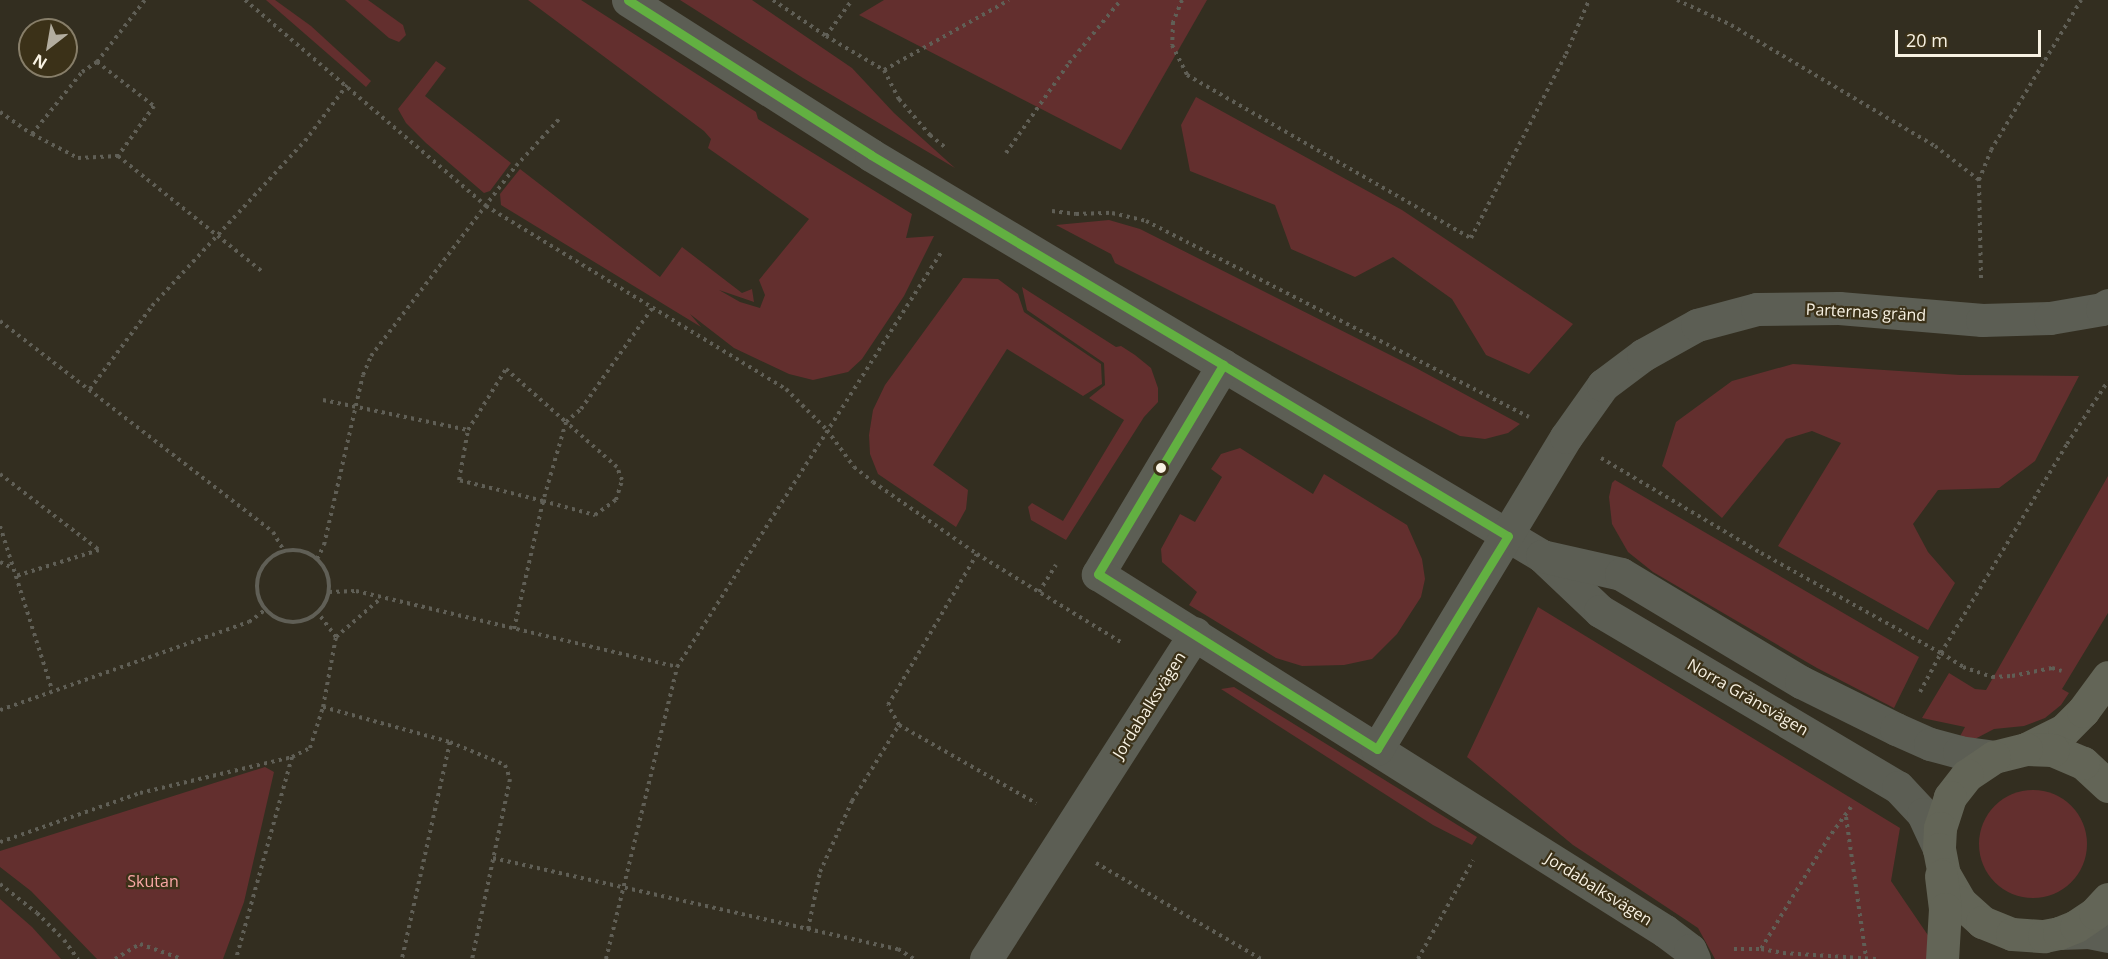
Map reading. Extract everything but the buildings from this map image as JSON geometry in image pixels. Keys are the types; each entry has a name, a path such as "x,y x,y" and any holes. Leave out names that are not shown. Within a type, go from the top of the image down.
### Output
{"main road":[{"path":"1942,959 1944,909 1939,854 1940,828 1950,796 1967,775 1994,757 2026,749 2064,730 2083,711 2106,680"},
{"path":"2026,749 2053,750 2072,757 2099,775 2108,786"},
{"path":"1939,854 1948,884 1960,902 1982,922 2012,934 2052,934"},
{"path":"2013,959 2052,934 2085,920 2108,899"}],"street":[{"name":"Norra Gränsvägen","path":"628,0 871,156 1542,556 1600,611 1898,787 1923,814 1939,854"},
{"name":"Parternas gränd","path":"1508,536 1566,438 1603,385 1643,355 1697,326 1757,309 1827,308 1982,320 2050,318 2102,309 2108,305"},
{"path":"1195,633 1098,574 1223,365"},
{"path":"1377,749 1508,536"},
{"name":"Norra Gränsvägen","path":"1542,556 1621,574 1801,682 1896,729 1930,744 1994,757"},
{"name":"Jordabalksvägen","path":"986,959 1195,633 1665,931 1690,950 1694,959"},
{"path":"2052,934 2089,932 2108,936"}],"path":[{"path":"32,134 82,72 97,62 145,0"},
{"path":"245,0 486,206 786,389 827,430 854,467 977,554 1170,673"},
{"path":"773,0 826,36 884,70 899,99 930,135 949,150"},
{"path":"826,36 852,0"},
{"path":"884,70 1009,0"},
{"path":"1006,153 1069,63 1121,0"},
{"path":"1182,0 1173,22 1172,45 1187,75 1471,238 1566,54 1589,0"},
{"path":"1677,0 1731,25 1935,146 1979,180"},
{"path":"1982,320 1979,180 1991,150 2081,0"},
{"path":"97,62 154,106 118,156"},
{"path":"90,389 152,306 219,237 305,141 347,85"},
{"path":"0,112 32,134 78,158 118,156 262,272"},
{"path":"318,560 324,545 358,405 363,375 371,356 516,166 560,118"},
{"path":"1045,207 1053,211 1076,214 1112,213 1146,221 1447,373 1566,438 1761,553 1963,667 1992,677 2052,668 2106,680"},
{"path":"606,959 677,667 941,253"},
{"path":"514,629 543,501 566,422 581,408 653,308"},
{"path":"0,321 273,532 284,551"},
{"path":"506,369 617,467 622,480 616,500 594,515 459,480 468,430 506,369"},
{"path":"1896,729 2072,435 2108,381"},
{"path":"323,400 358,405 468,430"},
{"path":"0,474 99,550 16,576"},
{"path":"0,526 52,690"},
{"path":"284,551 308,553 318,560 329,579 329,592 318,613 309,620 286,622 274,618 258,599 257,575 264,564 284,551"},
{"path":"977,554 888,705 899,725 1261,959"},
{"path":"0,562 13,568"},
{"path":"329,592 356,591 677,667"},
{"path":"0,842 140,793 292,757 310,748 323,707 336,637 382,597"},
{"path":"0,710 249,622 265,610"},
{"path":"318,613 336,637"},
{"path":"323,707 450,742 505,765 510,779 472,959"},
{"path":"808,929 820,872 852,801 899,725"},
{"path":"402,959 450,742"},
{"path":"236,959 292,757"},
{"path":"1871,770 1846,817 1829,837 1761,949 1783,954 1876,959"},
{"path":"1846,817 1866,958"},
{"path":"1418,959 1473,859 1497,825"},
{"path":"1463,853 1473,859"},
{"path":"493,858 898,949 914,959"},
{"path":"0,884 37,913 64,940 78,959"},
{"path":"116,959 140,944 183,959"}],"green space":[{"path":"266,0 275,0 311,26 371,81 366,87"},
{"path":"345,0 368,0 403,25 406,35 399,42 389,38"},
{"path":"528,0 581,0 756,112 758,119 912,214 906,238 934,236 904,296 862,359 848,372 813,380 789,374 734,348 690,314 701,327 501,205 500,194 520,169 660,277 682,247 742,293 752,289 754,302 719,290 740,302 760,308 765,295 759,280 809,219 708,148 711,139 704,131"},
{"path":"680,0 752,0 852,68 894,113 955,168 803,78"},
{"path":"884,0 1207,0 1121,150 859,15"},
{"path":"436,61 446,68 425,96 511,163 490,191 484,193 426,143 406,123 398,109"},
{"path":"1196,97 1402,210 1573,324 1529,374 1486,355 1452,299 1393,257 1355,277 1291,249 1275,205 1190,171 1181,125"},
{"path":"1109,220 1140,229 1416,368 1520,424 1508,433 1485,439 1460,436 1115,263 1111,254 1056,225"},
{"path":"963,278 998,279 1018,294 1024,312 1101,364 1102,384 1083,396 1007,349 933,465 968,490 966,509 956,527 878,474 870,454 869,435 873,410 885,385"},
{"path":"1022,287 1116,347 1121,346 1135,355 1151,368 1158,388 1158,402 1144,417 1066,540 1031,520 1028,507 1032,503 1063,521 1124,420 1089,398 1105,385 1104,363 1027,310"},
{"path":"1793,364 1960,375 2079,376 2035,461 1999,488 1938,490 1913,524 1928,552 1955,583 1928,630 1778,546 1841,443 1812,431 1786,439 1722,518 1662,466 1676,422 1732,381"},
{"path":"1240,448 1313,494 1324,474 1407,525 1422,559 1425,579 1421,597 1397,634 1372,659 1344,665 1302,666 1276,658 1189,605 1197,592 1162,562 1161,549 1180,514 1195,522 1222,477 1211,469 1221,454"},
{"path":"2108,476 2108,613 2062,689 2069,693 2061,705 2045,718 2024,726 1994,729 1952,751 1965,727 1922,718 1949,673 1975,689 1986,690"},
{"path":"1615,480 1919,657 1894,708 1817,668 1653,572 1628,552 1612,524 1609,497 1612,483"},
{"path":"1538,607 1900,828 1891,881 1936,947 1933,959 1715,959 1698,928 1573,845 1467,757"},
{"path":"1234,687 1477,837 1472,845 1433,825 1221,689"},
{"name":"Skutan","path":"265,767 274,772 244,902 223,959 97,959 31,891 0,867 0,851"},
{"path":"2033,790 2054,794 2071,806 2083,823 2087,844 2083,865 2071,882 2054,894 2033,898 2012,894 1995,882 1983,865 1979,844 1983,823 1995,806 2012,794"},
{"path":"0,899 32,927 61,959 0,959"}],"transit line":[{"path":"628,0 871,155 1223,365"},
{"path":"1223,365 1508,536 1377,749 1098,574 1223,365"}]}
